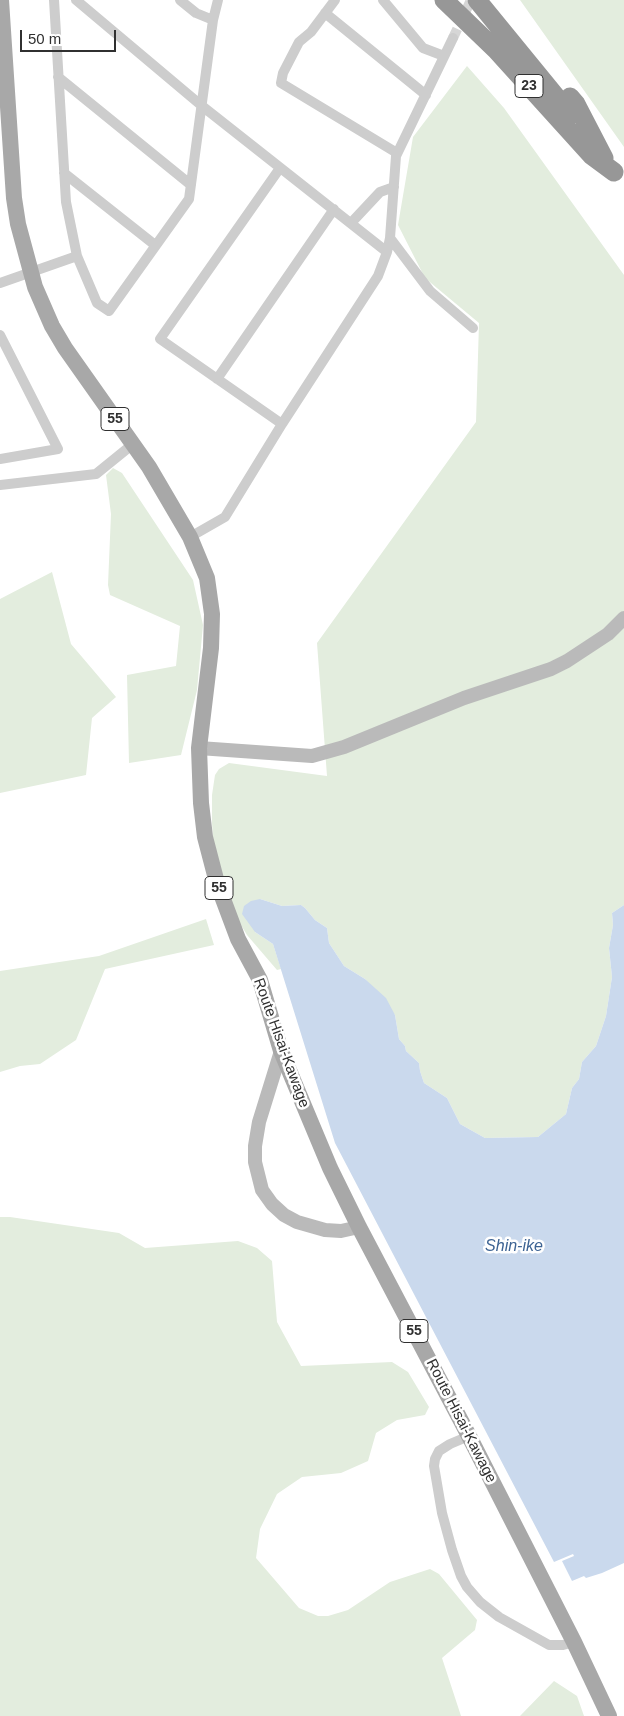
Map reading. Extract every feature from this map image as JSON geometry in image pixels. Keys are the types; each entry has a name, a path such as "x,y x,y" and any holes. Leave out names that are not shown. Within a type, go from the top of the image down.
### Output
{"highway":[{"name":"23","path":"444,0 496,50 591,155 615,173"},
{"name":"23","path":"477,0 555,95 615,173"},
{"name":"23","path":"493,0 576,104 615,173"}],"main road":[{"name":"Route Hisai-Kawage","path":"1,0 14,198 18,224 31,272 43,305 65,348 149,467 190,537 208,578 212,614 210,657 199,748 201,803 211,863 238,939 260,980 281,1051 316,1139 359,1227 469,1436 574,1642 609,1716"}],"street":[{"path":"54,0 66,202 77,256 97,302 110,311 189,199 213,20 218,0"},
{"path":"76,0 202,106 387,252"},
{"path":"180,0 196,13 213,20"},
{"path":"335,0 310,32 299,42 283,73 281,83 397,153"},
{"path":"383,0 423,48 444,56"},
{"path":"325,13 426,94"},
{"path":"190,537 224,517 378,276 390,238 397,153 453,38"},
{"path":"58,77 191,185"},
{"path":"280,168 160,340 282,424"},
{"path":"64,173 155,245"},
{"path":"351,223 380,192 394,187"},
{"path":"218,379 334,209"},
{"path":"390,238 430,291 473,328"},
{"path":"0,283 77,256"},
{"path":"0,335 58,450 0,459"},
{"path":"0,485 96,474 133,444"},
{"path":"199,748 312,756 344,747 464,698 567,661 608,634 624,618"},
{"path":"281,1051 259,1122 255,1146 255,1162 262,1190 284,1216 297,1222 325,1230 341,1231 359,1227"},
{"path":"469,1436 439,1451 434,1459 445,1522 461,1576 467,1587 480,1602 499,1618 549,1645 563,1645 574,1642"}],"green space":[{"path":"520,0 624,0 624,147"},
{"path":"467,66 504,108 624,275 624,905 612,913 613,925 609,948 612,977 606,1016 596,1046 582,1062 579,1079 572,1088 566,1114 538,1137 485,1138 460,1124 447,1098 424,1083 419,1063 406,1051 405,1046 399,1039 395,1015 365,979 344,966 329,943 327,928 315,920 301,905 282,906 260,899 255,932 273,944 281,969 277,970 247,935 233,912 214,850 212,823 212,795 215,775 219,769 229,763 327,776 317,643 476,422 479,323 425,278 398,225 413,137"},
{"path":"113,468 122,473 193,580 203,625 197,690 181,755 129,763 127,675 176,666 180,626 110,595 108,585 111,514 106,475"},
{"path":"52,572 71,644 116,697 92,718 86,775 0,793 0,599"},
{"path":"206,919 214,945 105,969 76,1040 40,1064 20,1066 0,1072 0,971 99,956"},
{"path":"0,1217 119,1233 145,1248 238,1241 257,1248 272,1261 277,1322 301,1366 392,1362 408,1372 429,1407 425,1415 397,1420 376,1433 368,1461 341,1473 302,1477 277,1494 260,1529 256,1558 299,1608 318,1616 328,1616 348,1610 390,1582 430,1569 439,1574 477,1620 475,1630 442,1658 461,1716 0,1716"},
{"path":"554,1681 577,1696 584,1716 520,1716"}],"water":[{"name":"Shin-ike","path":"260,899 282,906 301,905 315,920 327,928 329,943 344,966 365,979 386,998 395,1015 399,1039 405,1046 406,1051 419,1063 424,1083 447,1098 460,1124 485,1138 538,1137 566,1114 572,1088 579,1079 582,1062 596,1046 606,1016 612,977 609,948 613,925 612,913 624,905 624,1563 602,1573 586,1578 584,1576 572,1581 562,1561 574,1556 573,1554 554,1562 335,1143 273,944 255,932 242,914 244,906 251,901"}],"tunnel":[{"path":"453,38 471,0"}]}
